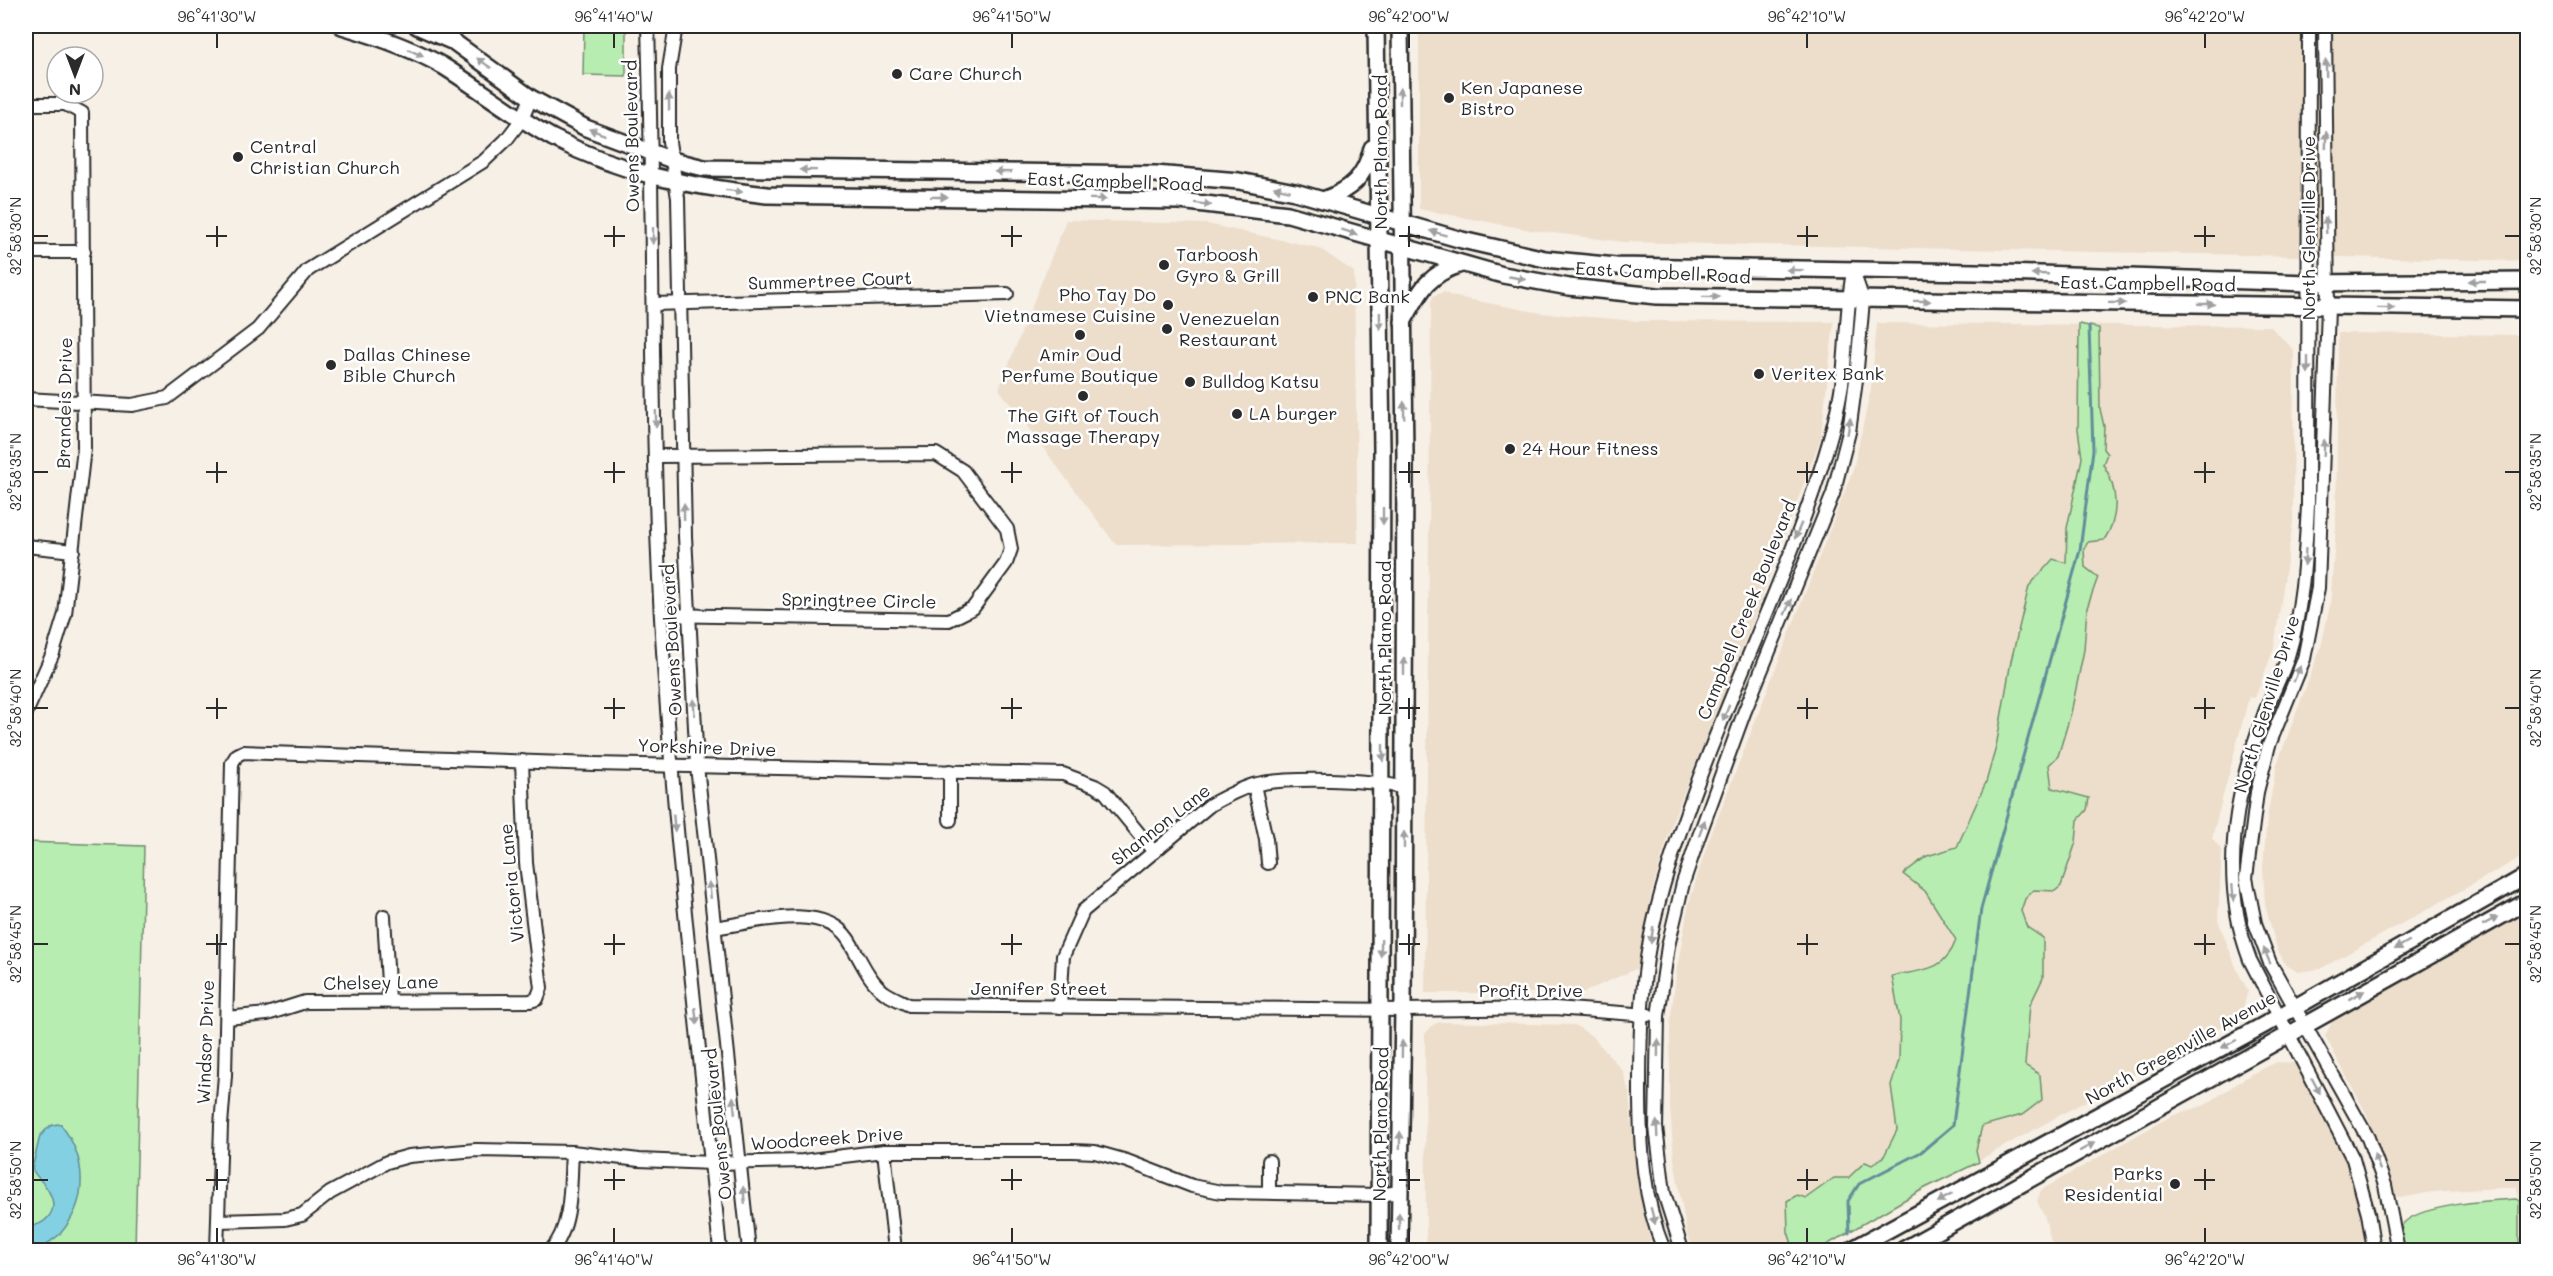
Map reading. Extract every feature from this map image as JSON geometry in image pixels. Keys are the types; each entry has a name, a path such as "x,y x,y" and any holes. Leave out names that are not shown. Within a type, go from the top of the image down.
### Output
{"main road":[{"name":"East Campbell Road","path":"342,26 385,39 440,65 554,138 652,178 767,195 1180,201 1288,214 1379,242 1535,282 1657,296 2328,308 2527,309"},
{"name":"East Campbell Road","path":"417,26 454,42 531,98 586,128 672,160 704,168 1124,174 1239,181 1323,200 1453,238 1545,259 1616,266 2308,283 2527,281"},
{"name":"North Plano Road","path":"1376,26 1383,449 1379,1251"},
{"name":"North Plano Road","path":"1399,1251 1403,1010 1405,454 1400,26"},
{"path":"1323,200 1342,193 1360,177 1368,166 1377,128"},
{"path":"968,171 968,197"},
{"path":"1124,174 1124,200"},
{"path":"1402,325 1423,288 1432,277 1461,264"},
{"path":"1383,449 1405,454"},
{"name":"North Greenville Avenue","path":"1851,1251 2280,1016 2442,921 2528,875"},
{"path":"1903,1251 2528,901"},
{"path":"2442,921 2453,942"}],"street":[{"name":"Owens Boulevard","path":"648,26 661,615 670,764 720,1251"},
{"name":"Owens Boulevard","path":"676,26 669,81 669,142 676,183 688,615 697,765 749,1251"},
{"name":"North Glenville Drive","path":"2309,26 2308,506 2302,592 2288,656 2251,753 2237,813 2232,891 2241,937 2250,960 2354,1159 2368,1213 2374,1251"},
{"name":"North Glenville Drive","path":"2325,26 2328,308 2318,588 2304,659 2270,745 2257,792 2246,878 2249,902 2270,963 2368,1138 2385,1185 2398,1251"},
{"path":"26,399 84,404 144,404 167,398 258,328 308,270 484,161 506,140 522,119 531,98"},
{"name":"Brandeis Drive","path":"26,104 65,104 76,108 84,120 84,448 73,551 61,630 26,713"},
{"path":"2308,119 2326,111"},
{"path":"26,252 84,252"},
{"name":"Campbell Creek Boulevard","path":"1682,1251 1662,1179 1656,1127 1659,1016 1668,946 1683,883 1765,661 1808,560 1836,483 1850,428 1855,300 1853,271"},
{"path":"2527,309 2528,272"},
{"name":"Summertree Court","path":"653,304 1007,294"},
{"name":"Campbell Creek Boulevard","path":"1664,1251 1652,1217 1645,1181 1640,1106 1642,1014 1654,920 1682,823 1750,655 1818,476 1834,425 1855,300"},
{"name":"Springtree Circle","path":"657,456 936,454 963,471 1007,529 1011,549 1006,563 973,608 949,620 661,615"},
{"path":"1818,476 1836,483"},
{"path":"26,546 73,551"},
{"path":"1750,655 1765,661"},
{"name":"Yorkshire Drive","path":"232,763 237,755 243,752 1063,774 1095,786 1117,804 1154,852"},
{"name":"Victoria Lane","path":"522,761 526,863 541,988 537,999"},
{"name":"Windsor Drive","path":"217,1251 227,1018 232,763"},
{"path":"950,771 950,820"},
{"name":"Shannon Lane","path":"1060,1007 1063,956 1067,941 1083,911 1210,805 1254,785 1274,782 1383,782 1404,788"},
{"path":"1254,785 1266,839 1268,863"},
{"path":"1666,878 1683,883"},
{"path":"384,916 389,1000"},
{"name":"Jennifer Street","path":"714,928 790,917 813,918 832,924 847,936 883,992 909,1005 1403,1010"},
{"name":"Chelsey Lane","path":"227,1018 267,1014 305,1002 530,1001 537,999"},
{"name":"Profit Drive","path":"1403,1010 1555,1008 1659,1016"},
{"name":"Woodcreek Drive","path":"218,1221 285,1219 302,1215 363,1174 387,1162 409,1156 476,1150 572,1152 639,1160 712,1163 803,1161 884,1151 1095,1152 1153,1169 1192,1186 1208,1190 1380,1195 1399,1192"},
{"path":"884,1151 895,1251"},
{"path":"551,1251 557,1244 568,1209 572,1152"},
{"path":"1269,1161 1269,1192"},
{"path":"1645,1181 1662,1179"}],"shaded area":[{"path":"1419,26 2527,26 2527,261 1623,242 1530,230 1419,209"},
{"path":"1066,220 1207,224 1319,248 1354,272 1358,543 1116,545 999,389"},
{"path":"1444,292 1451,296 1541,313 1639,321 1834,322 1821,437 1756,613 1673,820 1651,894 1638,968 1582,993 1425,993 1431,302 1433,296"},
{"path":"1877,323 2270,326 2294,350 2293,522 2274,648 2255,698 2249,697 2212,838 2222,850 2218,920 2238,972 2248,991 2241,1015 1817,1250 1694,1250 1687,1235 1674,1159 1670,1109 1670,1022 1689,903 1707,845 1853,470 1871,389"},
{"path":"2338,333 2527,335 2527,854 2320,969 2298,972 2286,965 2277,949 2265,905 2263,867 2267,817 2277,764 2321,647 2330,605 2336,527"},
{"path":"2527,913 2527,1250 2520,1250 2517,1187 2432,1192 2401,1198 2395,1195 2366,1113 2325,1036 2332,1021"},
{"path":"1440,1022 1575,1025 1593,1037 1623,1071 1629,1092 1635,1164 1652,1250 1426,1250 1425,1034 1434,1024"},
{"path":"2277,1062 2296,1063 2337,1138 2361,1202 2374,1250 2053,1250 2045,1218 2037,1201 2041,1190 2171,1116 2205,1105 2251,1074"}],"green space":[{"path":"584,26 626,26 626,76 583,75"},
{"path":"2079,324 2099,328 2100,409 2104,426 2103,449 2107,454 2103,464 2112,483 2115,512 2104,540 2088,542 2084,549 2085,567 2098,577 2087,608 2084,650 2071,713 2058,756 2049,765 2052,788 2089,798 2087,810 2078,820 2076,842 2061,886 2055,891 2034,890 2025,899 2021,911 2027,927 2043,938 2043,978 2030,1005 2025,1065 2040,1075 2042,1100 2022,1115 1982,1126 1976,1150 1979,1162 1923,1189 1818,1250 1794,1250 1788,1232 1787,1201 1797,1195 1806,1198 1834,1178 1848,1178 1865,1162 1872,1165 1884,1156 1897,1130 1891,1085 1899,1060 1900,1020 1892,976 1931,968 1939,964 1946,958 1956,940 1925,891 1903,874 1927,856 1957,847 1986,782 1996,747 2011,661 2029,586 2053,559 2066,563 2067,528 2082,458 2078,429"},
{"path":"26,842 144,846 135,1250 26,1250"},
{"path":"2516,1199 2519,1201 2519,1250 2403,1250 2402,1225 2410,1218 2438,1208"}],"water":[{"path":"61,1125 76,1151 80,1165 80,1194 76,1208 60,1234 43,1250 26,1250 26,1226 45,1221 52,1211 53,1205 49,1192 32,1169 40,1136 50,1126"}],"waterway":[{"path":"1849,1233 1848,1201 1859,1184 1921,1152 1953,1125 1981,909 2080,550 2093,450 2089,327"}],"place":[{"name":"Care Church","path":"897,74"},
{"name":"Ken Japanese Bistro","path":"1449,98"},
{"name":"Central Christian Church","path":"238,157"},
{"name":"Tarboosh Gyro & Grill","path":"1164,265"},
{"name":"PNC Bank","path":"1313,297"},
{"name":"Pho Tay Do Vietnamese Cuisine","path":"1168,305"},
{"name":"Venezuelan Restaurant","path":"1167,329"},
{"name":"Amir Oud Perfume Boutique","path":"1080,335"},
{"name":"Dallas Chinese Bible Church","path":"331,365"},
{"name":"Veritex Bank","path":"1759,374"},
{"name":"Bulldog Katsu","path":"1190,382"},
{"name":"The Gift of Touch Massage Therapy","path":"1083,396"},
{"name":"LA burger","path":"1237,414"},
{"name":"24 Hour Fitness","path":"1510,449"},
{"name":"Parks Residential","path":"2175,1184"}]}
